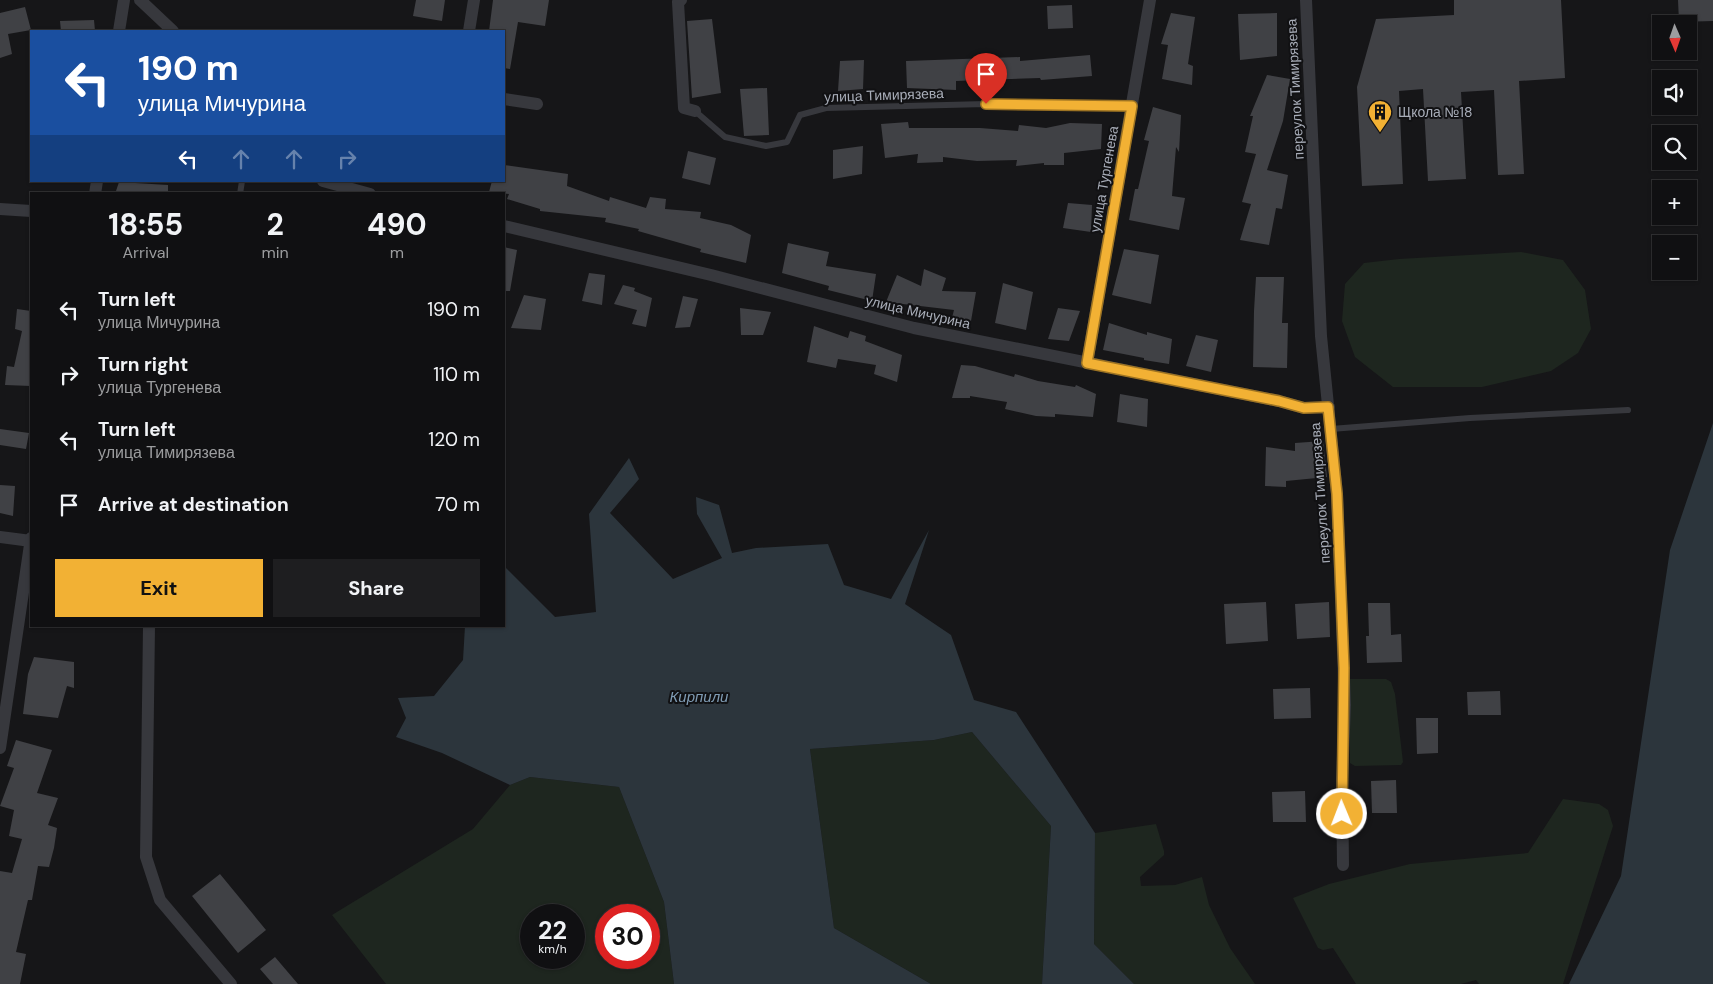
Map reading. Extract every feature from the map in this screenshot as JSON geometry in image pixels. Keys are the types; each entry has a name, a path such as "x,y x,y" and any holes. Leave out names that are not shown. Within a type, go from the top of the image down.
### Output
{"street":[{"path":"119,30 124,0"},
{"path":"140,0 172,30"},
{"path":"470,30 474,0"},
{"path":"681,0 678,2 684,108 695,111"},
{"name":"улица Тургенева","path":"1087,363 1150,0"},
{"name":"переулок Тимирязева","path":"1306,0 1322,336 1337,494 1345,705 1342,780 1343,865"},
{"path":"505,99 537,104"},
{"path":"327,182 363,192"},
{"path":"0,209 30,211"},
{"name":"улица Мичурина","path":"505,226 914,328 1279,401 1304,408 1328,407"},
{"path":"0,537 30,540"},
{"path":"0,748 30,547"},
{"path":"149,627 146,857 160,900 231,984"}],"lane":[{"name":"улица Тимирязева","path":"695,111 725,137 766,146 787,142 800,115 826,108 986,104 1132,106"},
{"path":"1331,429 1470,418 1628,410"}],"shaded area":[{"path":"1521,252 1563,260 1585,290 1591,329 1578,353 1551,371 1482,387 1393,387 1355,357 1342,321 1345,284 1364,263 1399,259"},
{"path":"1349,679 1386,679 1391,682 1395,694 1403,762 1401,765 1355,766 1350,763"},
{"path":"972,732 1051,826 1042,984 931,984 834,928 810,749 934,740"},
{"path":"530,777 619,787 664,902 674,984 386,984 332,915 473,829 510,785"},
{"path":"1563,799 1599,804 1608,810 1613,826 1563,984 1479,984 1476,980 1461,984 1356,984 1333,948 1323,950 1318,948 1293,898 1329,884 1410,864 1528,853"},
{"path":"1156,824 1164,855 1140,877 1141,886 1175,885 1202,877 1209,905 1230,948 1255,984 1134,984 1094,944 1095,833"}],"water":[{"path":"1713,423 1713,984 1569,984 1621,876 1670,550"},
{"name":"Кирпили","path":"629,458 639,479 610,513 673,579 722,558 697,514 696,497 719,505 732,553 756,548 828,544 844,585 891,599 929,530 905,604 951,635 974,700 1016,712 1095,833 1094,944 1134,984 1042,984 1051,826 972,732 934,740 810,749 834,928 931,984 674,984 664,902 619,787 530,777 510,785 442,753 396,737 406,718 398,698 434,696 463,660 465,627 505,627 505,567 555,617 596,612 589,514"}],"building":[{"path":"416,0 445,0 442,21 413,16"},
{"path":"493,0 549,0 545,26 518,22 510,69 505,68 505,30 489,30"},
{"name":"Щкола №18","path":"1454,0 1561,0 1565,78 1519,81 1524,174 1498,175 1494,90 1461,92 1466,179 1428,181 1423,89 1399,91 1403,184 1362,186 1357,87 1376,19 1454,15"},
{"path":"1678,0 1713,0 1713,21 1698,21 1698,15 1679,15"},
{"path":"1072,5 1073,28 1048,29 1047,6"},
{"path":"25,7 31,30 8,34 12,54 0,58 0,13"},
{"path":"1171,13 1195,17 1188,64 1193,66 1192,85 1162,79 1168,45 1161,44"},
{"path":"1277,13 1277,56 1240,60 1238,14"},
{"path":"712,19 721,93 692,98 687,21"},
{"path":"94,20 95,30 61,30 60,21"},
{"path":"1090,55 1092,76 1041,80 1040,78 956,81 956,90 907,88 906,61 1020,57 1020,61"},
{"path":"864,60 863,89 838,91 840,61"},
{"path":"1267,75 1290,79 1283,121 1267,170 1288,175 1282,209 1276,208 1269,245 1240,240 1251,204 1242,202 1256,154 1245,152 1253,116 1250,116"},
{"path":"767,88 769,135 744,136 740,89"},
{"path":"1153,107 1181,115 1179,152 1176,147 1172,196 1185,198 1179,230 1129,220 1135,189 1138,189 1149,141 1144,140"},
{"path":"908,122 909,128 980,128 1018,131 1019,125 1046,128 1070,123 1102,124 1101,149 1064,153 1064,165 1044,165 1044,163 1016,166 1017,160 977,161 943,157 943,162 917,163 918,154 885,158 881,124"},
{"path":"863,146 862,174 833,179 833,150"},
{"path":"688,151 716,158 710,185 682,178"},
{"path":"505,165 568,174 567,186 609,201 610,197 646,208 650,197 666,199 665,209 701,212 700,218 731,225 751,235 746,263 700,252 701,249 638,231 639,229 605,222 606,218 540,211 540,209 507,199 509,194 505,192 489,192 492,182 505,182"},
{"path":"119,182 168,185 168,192 116,192"},
{"path":"1068,203 1092,205 1091,232 1063,228"},
{"path":"788,243 829,252 826,266 876,274 872,301 828,290 829,286 782,273"},
{"path":"505,247 517,250 510,291 505,291"},
{"path":"1124,249 1159,255 1151,304 1112,295"},
{"path":"924,269 946,278 942,291 976,292 971,321 952,318 954,310 886,302 897,275 921,286"},
{"path":"589,273 605,275 602,305 582,301"},
{"path":"1256,277 1284,277 1282,323 1288,323 1287,368 1253,367"},
{"path":"1003,283 1033,292 1026,330 995,323"},
{"path":"623,285 635,288 634,291 652,298 646,327 632,324 637,310 614,304"},
{"path":"524,295 546,299 541,330 511,328"},
{"path":"683,296 698,299 690,327 675,328"},
{"path":"740,308 771,312 763,335 741,335"},
{"path":"1058,308 1080,311 1069,341 1048,339"},
{"path":"17,309 30,311 30,386 5,385 7,366 14,367 22,331 15,329"},
{"path":"1109,323 1147,335 1147,332 1172,339 1169,364 1103,350"},
{"path":"814,326 848,338 850,331 866,336 865,341 902,355 897,382 874,374 876,365 838,359 836,368 807,362"},
{"path":"1196,335 1218,340 1211,372 1186,366"},
{"path":"961,365 975,366 1014,377 1015,374 1038,381 1075,387 1076,385 1096,394 1093,417 1055,414 1055,417 1036,416 1005,409 1007,402 970,396 970,398 952,398"},
{"path":"1120,394 1148,399 1147,427 1117,422"},
{"path":"0,429 29,433 26,449 0,445"},
{"path":"1323,441 1327,477 1286,481 1286,487 1265,486 1266,447 1295,451 1295,443"},
{"path":"0,485 15,486 13,516 0,513"},
{"path":"1266,602 1268,641 1226,644 1224,604"},
{"path":"1329,602 1330,637 1297,639 1295,604"},
{"path":"1368,603 1390,603 1391,635 1401,634 1402,662 1367,663 1366,636 1369,636"},
{"path":"34,657 74,662 74,688 67,686 58,718 23,714 28,674"},
{"path":"1310,688 1311,718 1274,719 1273,689"},
{"path":"1500,691 1501,715 1468,715 1467,692"},
{"path":"1416,718 1438,718 1438,753 1417,754"},
{"path":"16,740 52,750 37,793 58,798 48,825 57,828 49,867 38,866 32,900 28,900 16,952 26,954 20,984 0,984 0,871 12,873 22,839 9,836 14,810 0,806 14,768 7,766"},
{"path":"1396,780 1397,813 1372,813 1371,781"},
{"path":"1305,791 1306,822 1273,822 1272,792"},
{"path":"220,874 266,930 238,953 192,896"},
{"path":"275,957 298,984 273,984 260,969"}],"place":[{"name":"Щкола №18","path":"1380,133"}],"route":[{"path":"986,104 1132,106 1087,363 1279,401 1304,408 1328,407 1337,494 1344,668 1345,705 1342,814"}]}
